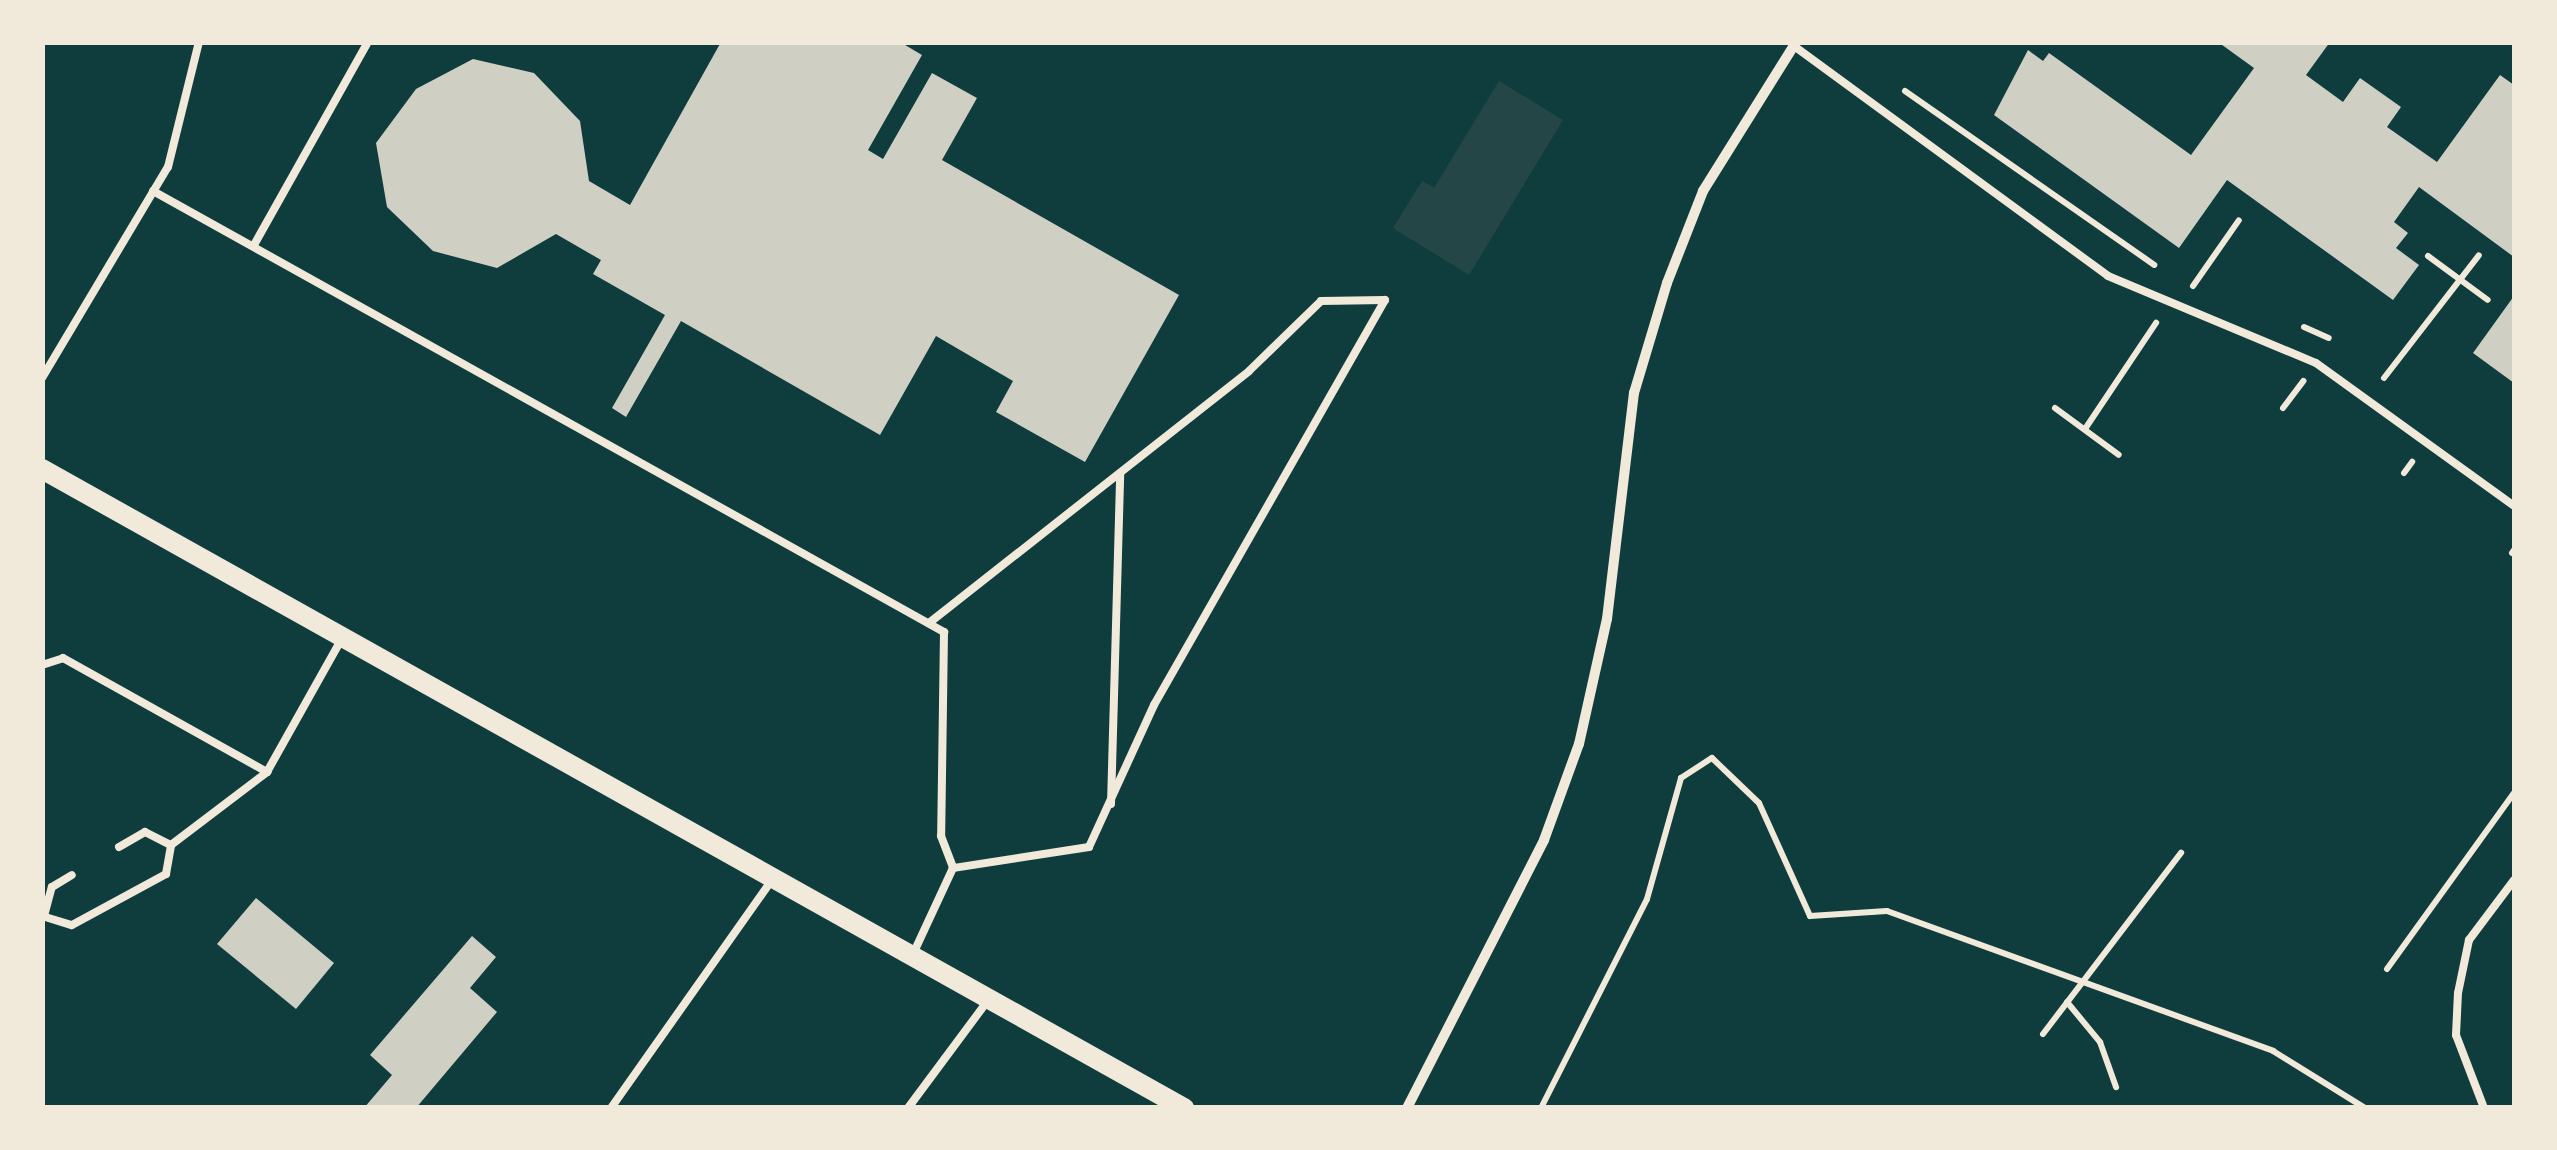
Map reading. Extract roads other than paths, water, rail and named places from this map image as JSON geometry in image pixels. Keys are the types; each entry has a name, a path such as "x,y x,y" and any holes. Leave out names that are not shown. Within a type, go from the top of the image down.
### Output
{"main road":[{"path":"42,469 1184,1108"}],"street":[{"path":"1407,1108 1544,840 1580,744 1608,619 1634,394 1667,283 1702,191 1795,44"}],"lane":[{"path":"42,378 168,167 199,42"},
{"path":"254,246 368,42"},
{"path":"1795,44 2108,276 2316,363 2514,506"},
{"path":"152,191 944,632 942,836 953,868 913,954"},
{"path":"929,623 1120,472 1322,301 1385,300 1154,705 1111,814 1089,848 953,868"},
{"path":"1111,814 1120,472"},
{"path":"72,875 52,887 43,916 72,925 166,874 171,845 268,772 343,636"},
{"path":"42,665 63,658 268,772"},
{"path":"119,847 145,832 171,845"},
{"path":"611,1108 774,877"},
{"path":"2484,1108 2456,1035 2470,940 2514,880"},
{"path":"908,1108 990,997"}]}
